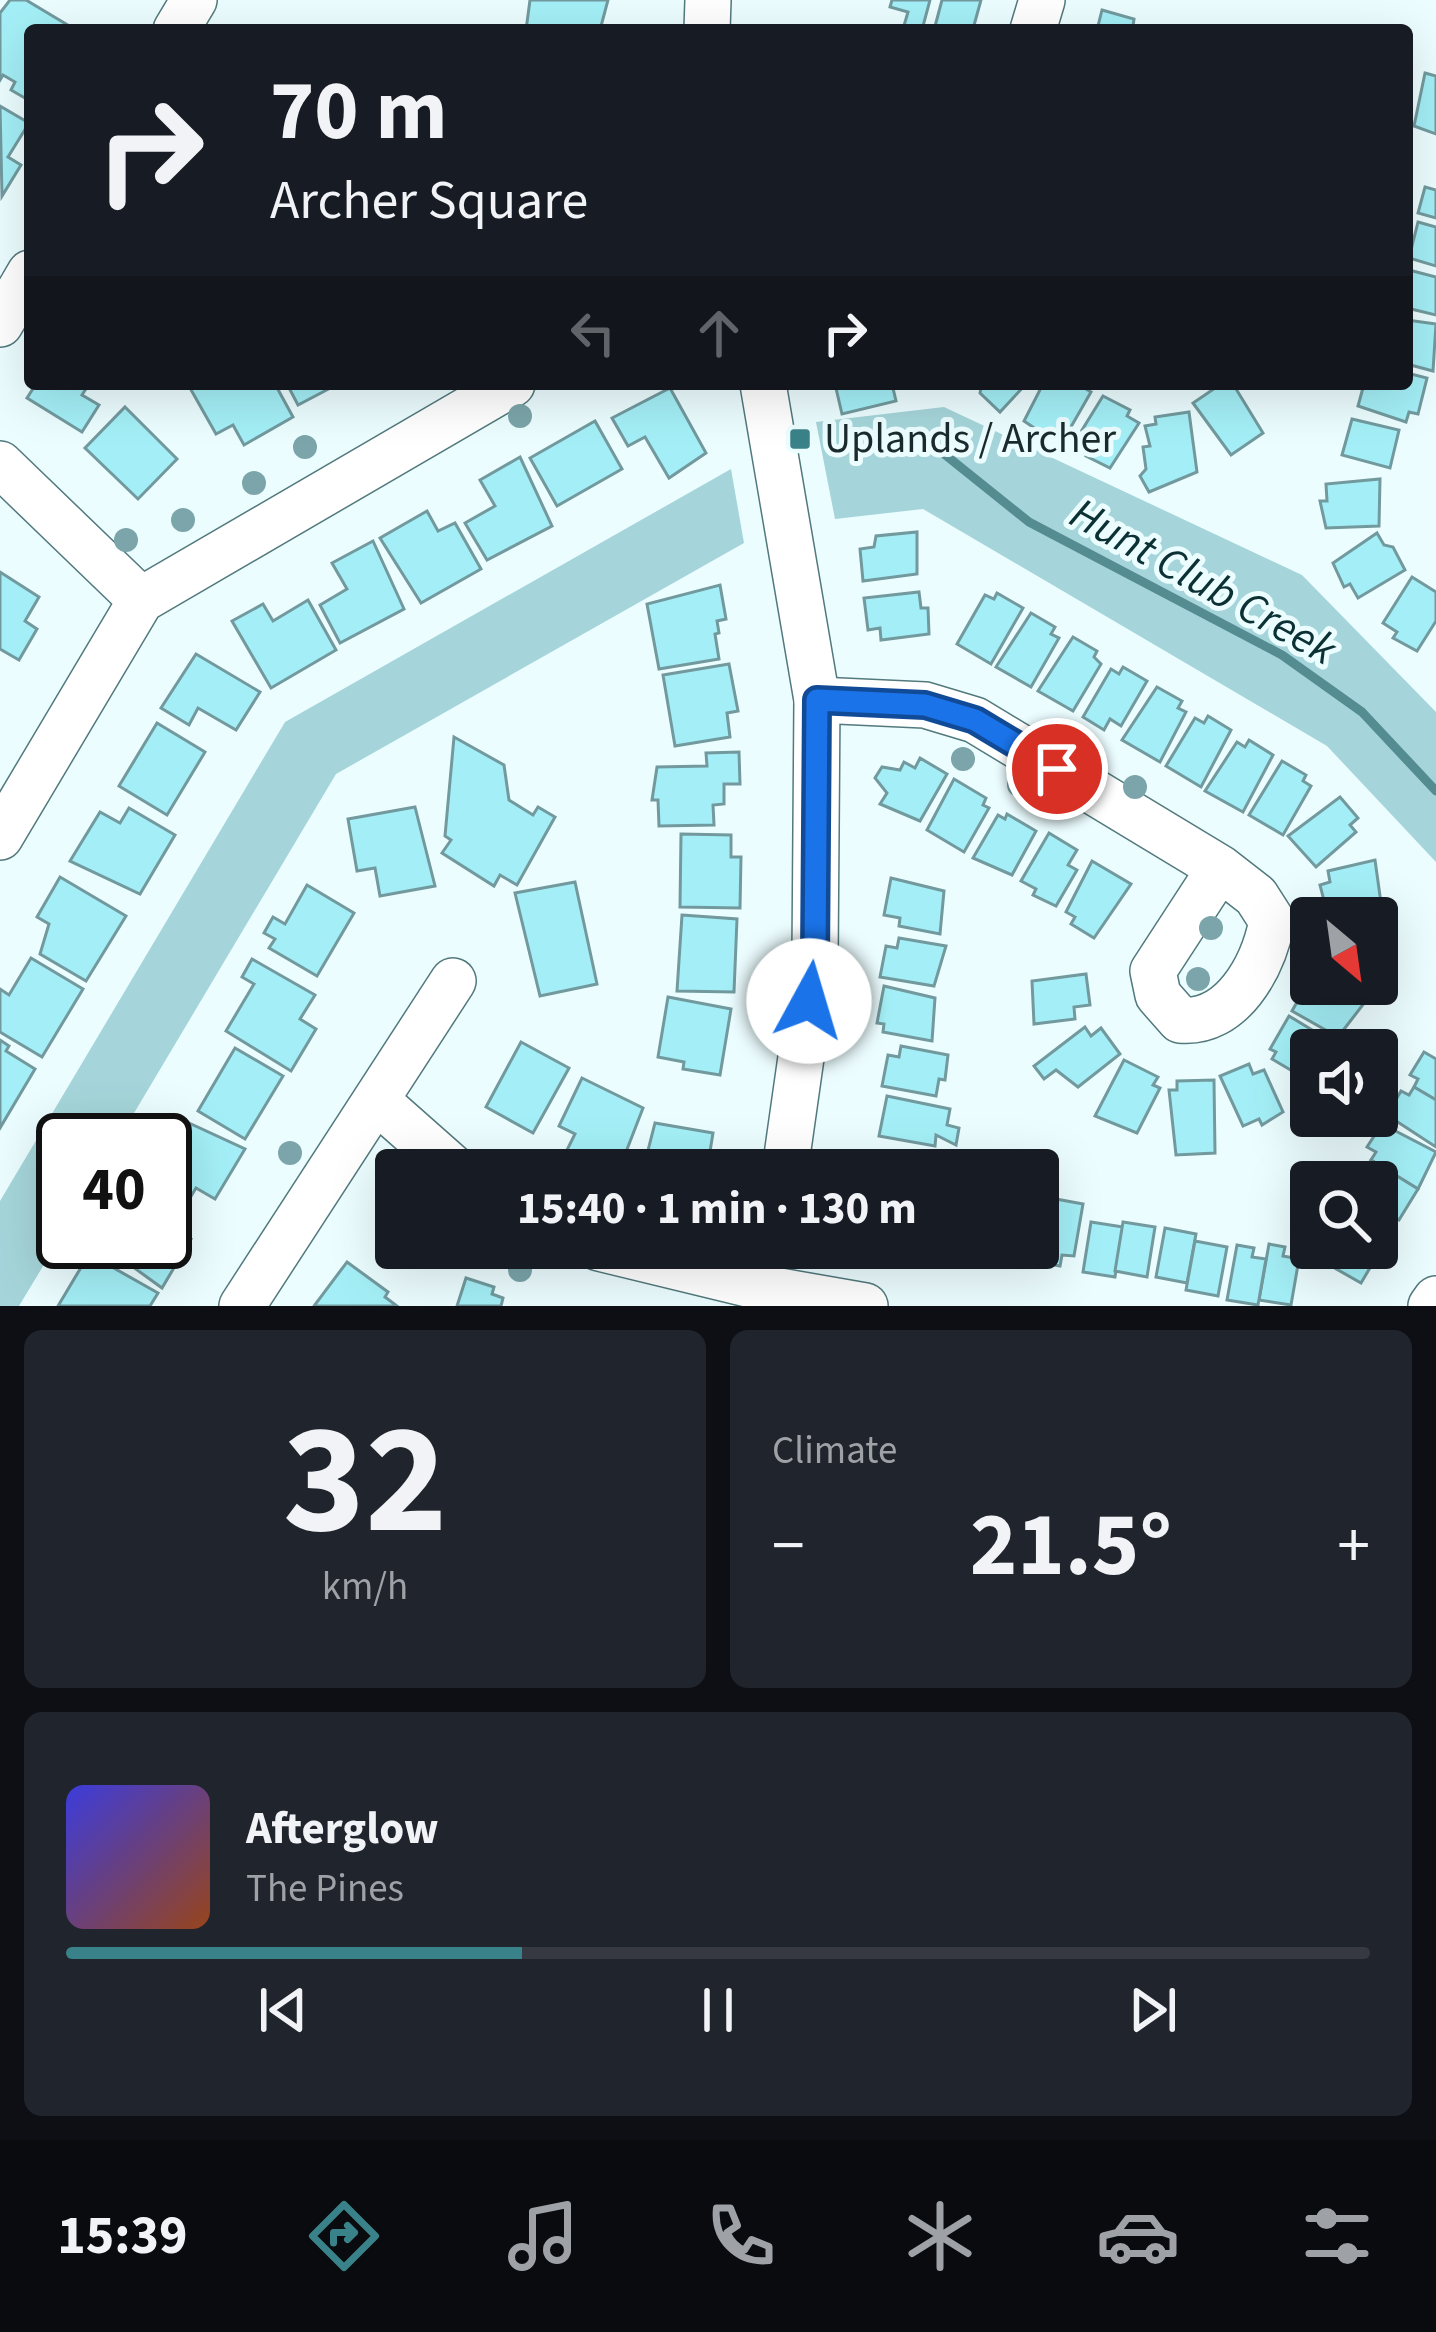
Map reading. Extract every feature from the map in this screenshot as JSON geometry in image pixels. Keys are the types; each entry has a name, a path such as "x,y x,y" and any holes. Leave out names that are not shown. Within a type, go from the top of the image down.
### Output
{"street":[{"path":"0,323 24,284"},
{"path":"0,837 141,600 502,390"},
{"path":"764,390 817,700 815,959 788,1149"},
{"path":"0,464 141,600"},
{"path":"817,700 925,705 975,720 1220,868"},
{"path":"242,1306 453,980"},
{"path":"377,1101 431,1149"},
{"path":"707,1269 865,1306"}],"shaded area":[{"path":"944,407 1302,575 1436,712 1436,862 1327,746 923,509 835,519 816,422"},
{"path":"731,469 744,543 336,774 134,1113 52,1113 285,722"},
{"path":"36,1140 36,1269 41,1269 19,1306 0,1306 0,1201"}],"building":[{"path":"10,0 26,0 66,24 24,24 24,98 11,90 15,82 3,75 0,80 0,13"},
{"path":"530,0 608,0 602,24 527,24"},
{"path":"892,0 930,0 924,24 904,24 908,12 890,7"},
{"path":"942,0 981,0 974,24 936,24"},
{"path":"1102,10 1134,19 1133,24 1098,24"},
{"path":"1425,73 1436,76 1436,134 1414,126"},
{"path":"0,106 24,120 24,131 8,157 21,165 2,196"},
{"path":"1425,187 1436,190 1436,218 1418,213"},
{"path":"1418,222 1436,227 1436,266 1413,259"},
{"path":"1413,271 1436,277 1436,315 1413,309"},
{"path":"1413,321 1436,324 1433,371 1413,366"},
{"path":"1413,374 1427,378 1418,414 1409,412 1406,422 1358,406 1362,390 1413,390"},
{"path":"32,390 85,390 82,395 99,405 82,432 27,398"},
{"path":"191,390 278,390 293,417 244,445 233,425 216,434"},
{"path":"290,390 327,390 298,405"},
{"path":"671,390 706,453 669,478 645,437 628,446 612,418"},
{"path":"836,390 893,390 896,401 842,414"},
{"path":"981,390 1020,390 1000,412"},
{"path":"1040,390 1091,392 1064,439 1049,431 1046,436 1024,421"},
{"path":"1212,390 1237,390 1263,433 1231,455 1193,403"},
{"path":"1103,396 1130,410 1127,416 1139,423 1110,468 1086,456 1088,451 1074,443"},
{"path":"125,407 177,459 138,499 85,448"},
{"path":"1189,412 1197,472 1149,492 1140,476 1146,469 1143,447 1150,446 1145,426 1156,424 1155,417"},
{"path":"1352,419 1399,430 1390,468 1342,455"},
{"path":"595,421 622,469 557,506 530,458"},
{"path":"520,457 552,526 487,560 465,523 495,506 480,480"},
{"path":"1380,479 1379,526 1326,528 1320,501 1327,501 1326,484"},
{"path":"427,511 438,531 455,523 481,569 421,603 380,538"},
{"path":"917,532 917,574 863,581 860,549 874,547 876,536"},
{"path":"1377,533 1384,545 1393,547 1405,570 1358,598 1350,584 1344,587 1333,563"},
{"path":"373,541 404,609 340,643 320,605 347,589 332,563"},
{"path":"0,572 39,597 25,621 37,629 19,660 0,649"},
{"path":"1412,577 1436,592 1436,621 1417,651 1393,638 1397,632 1383,623"},
{"path":"720,585 726,619 717,621 719,659 659,669 647,604"},
{"path":"919,592 921,608 928,608 929,634 881,640 880,628 868,630 864,598"},
{"path":"997,593 1023,608 991,664 957,644 985,595 994,599"},
{"path":"308,600 336,650 271,688 232,621 263,604 273,621"},
{"path":"1031,613 1055,627 1051,634 1059,638 1031,687 996,667"},
{"path":"1073,637 1097,651 1094,657 1101,664 1073,711 1038,691"},
{"path":"196,654 260,692 236,730 198,708 189,725 161,708"},
{"path":"729,664 738,711 727,713 730,737 675,746 663,675"},
{"path":"1123,667 1147,681 1121,726 1110,719 1104,730 1083,717 1111,669 1119,674"},
{"path":"1157,687 1182,701 1178,708 1186,712 1160,762 1122,740"},
{"path":"1208,716 1231,730 1201,787 1166,766 1195,718 1204,723"},
{"path":"157,723 205,752 167,815 119,786"},
{"path":"454,737 504,765 509,800 533,815 538,807 555,817 517,885 500,875 494,886 442,853 451,840 445,836"},
{"path":"1249,740 1273,755 1243,812 1205,791 1237,742 1245,747"},
{"path":"739,752 740,784 724,784 724,804 713,805 714,825 659,826 658,800 652,800 657,767 707,766 706,753"},
{"path":"920,758 947,774 920,821 880,804 887,793 875,778 882,767 900,770 904,762 915,768"},
{"path":"1282,761 1306,775 1303,781 1311,786 1283,835 1249,815"},
{"path":"954,779 986,798 983,805 989,808 964,852 927,830"},
{"path":"1340,797 1358,818 1350,825 1356,832 1316,867 1288,836"},
{"path":"415,807 435,886 380,896 375,868 357,871 348,819"},
{"path":"129,808 175,835 140,894 70,861 100,812 120,823"},
{"path":"1007,814 1036,831 1012,875 973,858 998,815 1005,819"},
{"path":"1049,833 1077,850 1068,865 1077,870 1056,906 1033,895 1036,889 1021,881"},
{"path":"681,834 731,835 731,857 741,857 740,908 680,907"},
{"path":"1375,860 1380,897 1323,897 1320,885 1330,882 1328,871"},
{"path":"1092,861 1131,884 1094,938 1071,924 1075,917 1066,912"},
{"path":"60,877 126,916 86,981 40,954 49,924 37,917"},
{"path":"891,878 944,891 940,934 899,926 900,918 884,915"},
{"path":"575,882 597,984 540,996 515,893"},
{"path":"307,885 354,913 317,976 269,948 275,939 264,933 273,917 285,924"},
{"path":"682,915 737,919 734,992 677,991"},
{"path":"899,938 946,946 934,986 880,977 886,946 897,948"},
{"path":"31,958 83,989 42,1057 0,1032 0,989 9,995"},
{"path":"252,959 315,995 300,1019 316,1029 291,1071 226,1031 254,984 242,977"},
{"path":"1086,974 1090,1005 1074,1007 1075,1019 1034,1024 1032,981"},
{"path":"884,986 935,998 932,1041 883,1032 884,1024 877,1023"},
{"path":"668,997 731,1009 720,1075 683,1069 684,1062 658,1057"},
{"path":"1295,1005 1363,1005 1344,1029 1324,1029 1292,1011"},
{"path":"1289,1016 1310,1029 1290,1029 1290,1070 1272,1059 1276,1052 1270,1049"},
{"path":"1085,1027 1091,1036 1101,1028 1120,1054 1078,1087 1056,1070 1044,1079 1034,1066"},
{"path":"0,1040 9,1046 6,1051 35,1069 0,1128"},
{"path":"521,1042 569,1068 533,1133 486,1107"},
{"path":"901,1046 948,1055 945,1080 939,1079 936,1096 882,1086 888,1055 899,1057"},
{"path":"235,1048 283,1076 245,1139 198,1111"},
{"path":"1424,1052 1436,1059 1436,1100 1414,1087 1418,1079 1410,1075"},
{"path":"1124,1060 1158,1077 1153,1085 1160,1088 1137,1133 1095,1116"},
{"path":"1249,1064 1253,1074 1264,1070 1283,1112 1262,1125 1259,1119 1243,1126 1220,1076"},
{"path":"582,1078 643,1108 627,1149 568,1149 575,1134 559,1126"},
{"path":"1214,1080 1215,1153 1176,1155 1169,1090 1177,1090 1177,1081"},
{"path":"1414,1087 1436,1100 1436,1147 1398,1122 1398,1096 1401,1091 1409,1095"},
{"path":"887,1096 950,1109 947,1125 959,1128 956,1145 936,1135 935,1146 879,1136"},
{"path":"655,1123 713,1133 710,1149 648,1149"},
{"path":"192,1124 245,1149 215,1199 196,1188 192,1195"},
{"path":"1398,1132 1436,1152 1418,1189 1398,1177 1398,1161 1373,1161 1376,1152 1367,1147 1374,1137 1398,1137"},
{"path":"1398,1177 1418,1189 1398,1219"},
{"path":"1059,1200 1083,1204 1074,1256 1062,1255 1060,1266"},
{"path":"1091,1222 1123,1227 1115,1277 1083,1272"},
{"path":"1123,1222 1155,1227 1147,1277 1115,1271"},
{"path":"1165,1228 1196,1234 1187,1283 1156,1277"},
{"path":"1195,1241 1227,1247 1218,1296 1186,1290"},
{"path":"1269,1244 1285,1247 1283,1256 1290,1257 1290,1269 1297,1269 1291,1305 1259,1300"},
{"path":"1237,1245 1254,1248 1252,1257 1266,1259 1258,1305 1227,1300"},
{"path":"347,1262 388,1292 385,1297 397,1306 314,1306"},
{"path":"80,1269 116,1269 158,1293 150,1306 58,1306"},
{"path":"136,1269 173,1269 162,1288"},
{"path":"1336,1269 1369,1269 1361,1283"},
{"path":"466,1278 494,1287 492,1294 503,1298 501,1306 457,1306"}],"waterway":[{"name":"Hunt Club Creek","path":"928,441 1029,522 1282,655 1362,712 1436,791"}],"place":[{"name":"Uplands / Archer","path":"800,439"}],"route":[{"path":"809,1001 815,959 817,700 925,705 975,720 1057,769"}]}
